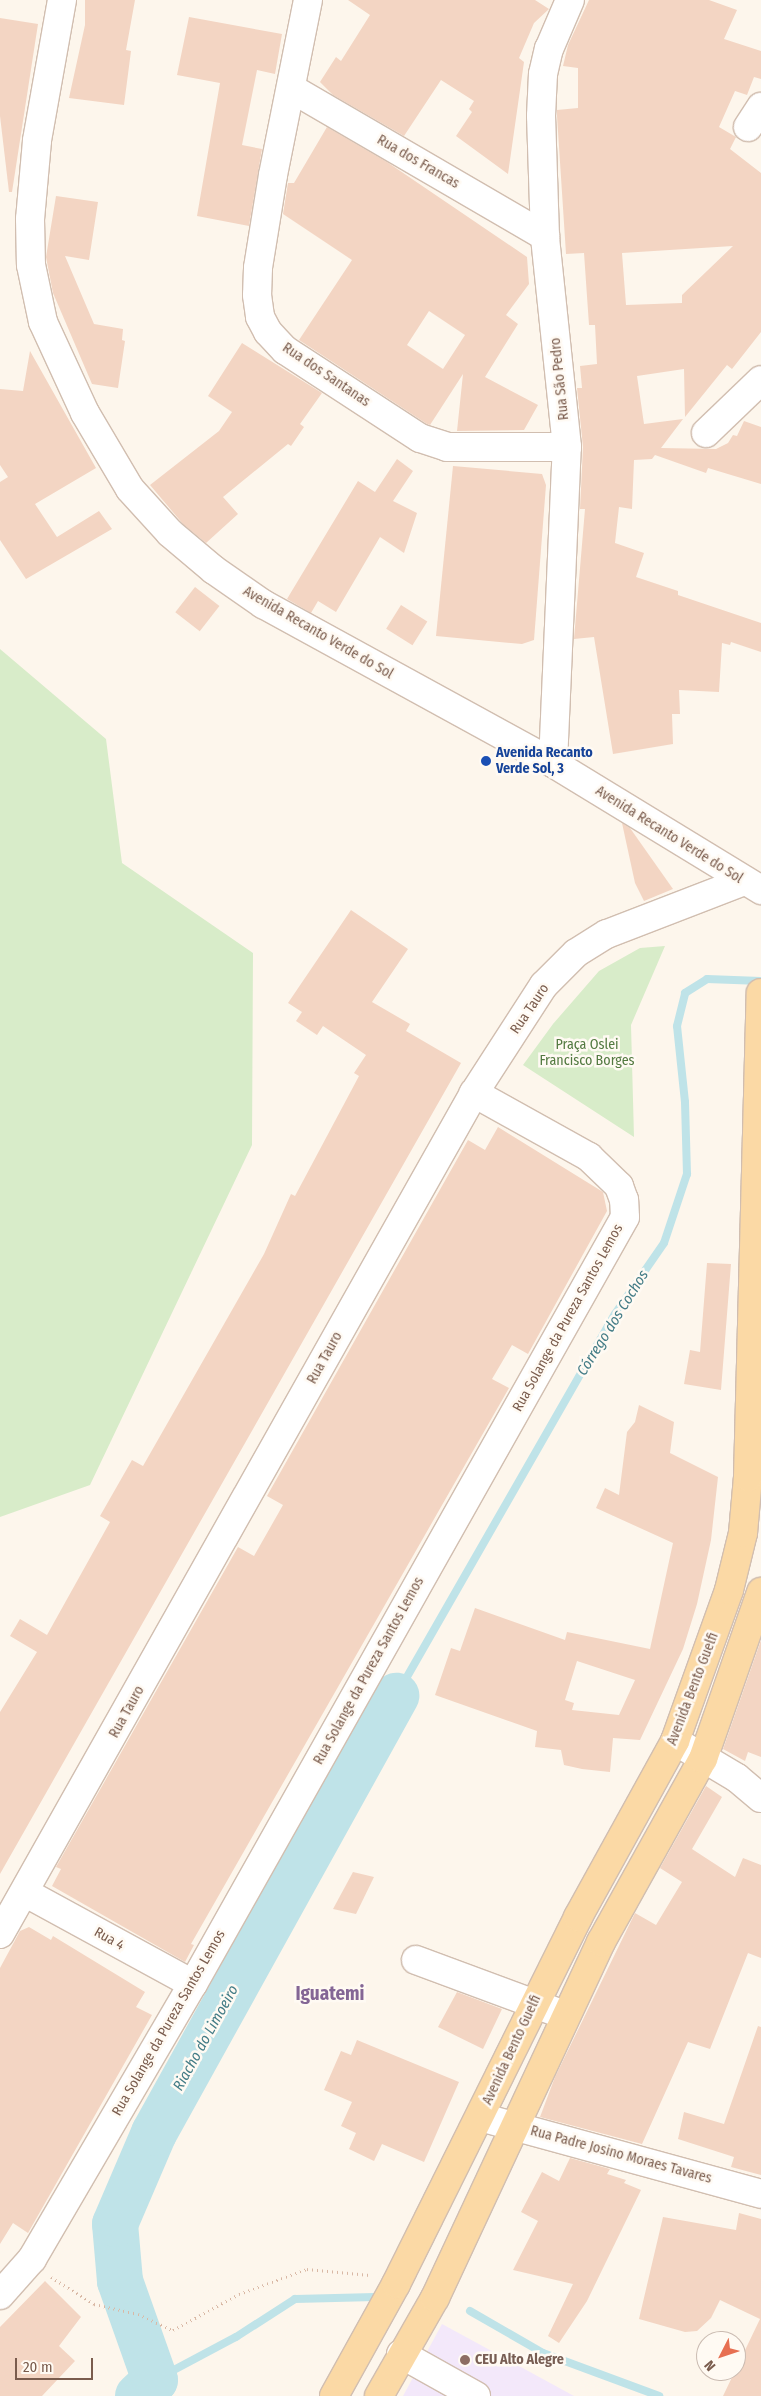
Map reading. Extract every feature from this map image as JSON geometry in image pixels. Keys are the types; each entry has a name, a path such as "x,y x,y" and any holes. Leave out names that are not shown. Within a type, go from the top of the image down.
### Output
{"main road":[{"name":"Avenida Bento Guelfi","path":"334,2396 396,2284 480,2117 534,2002 675,1741 729,1590 742,1533 753,1340 759,1104 758,1052 761,994"},
{"path":"379,2396 436,2298 565,2015 601,1942 703,1759 761,1592"}],"street":[{"name":"Avenida Recanto Verde do Sol","path":"62,0 37,141 30,219 31,264 43,322 85,413 130,489 170,533 214,570 262,604 553,763 752,886"},
{"name":"Rua dos Santanas","path":"308,0 292,89 273,175 258,268 257,295 260,317 268,332 286,350 420,438 447,447 567,447"},
{"name":"Rua São Pedro","path":"553,763 567,447 545,236 540,169 543,74 552,41 570,0"},
{"name":"Rua dos Francas","path":"292,89 545,236"},
{"path":"706,433 761,380"},
{"name":"Rua Tauro","path":"0,1934 26,1893 474,1093 544,985 576,953 607,934 752,886"},
{"name":"Rua Solange da Pureza Santos Lemos","path":"0,2295 32,2259 193,1984 625,1217 624,1200 619,1186 589,1157 474,1093"},
{"path":"675,1741 737,1778 761,1798"},
{"name":"Rua 4","path":"26,1893 193,1984"},
{"path":"416,1960 565,2015"},
{"name":"Rua Padre Josino Moraes Tavares","path":"480,2117 761,2194"},
{"path":"402,2354 476,2396"}],"path":[{"path":"32,2259 58,2284 94,2304 138,2314 173,2330 239,2294 306,2269 377,2275"}],"shaded area":[{"name":"CEU Alto Alegre","path":"442,2324 574,2396 403,2396"}],"green space":[{"path":"0,649 106,739 122,863 253,953 252,1145 90,1485 0,1517"},
{"name":"Praça Oslei Francisco Borges","path":"665,946 631,1025 634,1137 523,1065 553,1024 599,971 640,948"}],"building":[{"path":"85,0 135,0 126,50 131,51 124,105 69,98 85,25"},
{"path":"348,0 535,0 549,9 534,23 519,58 524,62 508,174 456,136 472,112 469,109 474,101 441,80 404,136 333,95 320,82 336,57 341,61 370,15"},
{"path":"589,0 709,0 737,10 724,39 761,51 761,79 754,77 747,95 735,91 719,127 736,137 730,149 761,173 761,332 732,369 727,365 685,417 684,369 637,376 644,424 683,419 661,448 716,449 728,443 733,435 737,436 744,421 761,427 761,484 708,468 706,473 655,455 652,459 634,460 632,509 619,507 615,543 644,553 636,577 678,591 678,595 761,623 761,652 731,642 730,645 722,643 719,692 679,690 680,714 672,714 673,744 613,754 594,637 574,639 585,509 580,509 583,447 577,388 582,388 580,366 597,364 595,325 589,325 584,253 566,254 557,110 578,108 578,68 563,66 568,45","holes":["733,246 682,295 682,303 626,305 622,253"]},
{"path":"189,17 282,34 275,74 257,70 242,145 262,149 249,226 197,216 220,83 177,75"},
{"path":"0,18 38,24 12,192 9,192 0,116"},
{"path":"327,127 387,162 527,257 529,284 506,315 518,324 485,377 538,405 524,430 457,431 463,374 430,425 427,424 299,340 352,260 283,214 288,183 294,183","holes":["429,311 465,335 443,369 407,345"]},
{"path":"56,196 98,202 89,260 65,256 94,324 123,329 122,340 125,341 118,388 92,384 53,293 46,257"},
{"path":"242,343 322,393 300,424 304,427 291,446 288,444 223,497 238,514 206,543 183,524 150,485 219,431 232,412 208,396"},
{"path":"30,351 96,468 35,504 57,537 99,511 112,529 26,579 0,540 0,482 8,477 0,465 0,389 23,391"},
{"path":"397,459 413,471 393,501 417,513 404,553 380,537 336,612 318,601 311,613 287,599 358,481 375,492"},
{"path":"453,466 542,474 546,485 534,640 522,644 436,636"},
{"path":"195,587 219,606 200,631 175,612"},
{"path":"401,605 427,621 412,645 386,629"},
{"path":"622,823 630,828 673,889 644,901 635,883"},
{"path":"351,910 408,949 372,1002 410,1024 406,1031 461,1063 0,1874 0,1712 37,1652 10,1636 20,1619 47,1635 110,1522 100,1516 132,1460 143,1466 264,1254 291,1194 295,1196 359,1076 354,1073 366,1055 323,1026 317,1035 296,1021 302,1012 288,1003"},
{"path":"498,1127 603,1192 607,1211 528,1354 512,1345 492,1379 509,1388 191,1944 194,1945 185,1962 52,1886 61,1869 56,1867 238,1547 254,1556 283,1505 267,1496 468,1140 485,1150"},
{"path":"707,1263 731,1264 721,1390 684,1384 690,1350 700,1352"},
{"path":"639,1405 674,1422 670,1453 718,1477 711,1540 697,1604 683,1649 640,1740 613,1738 610,1772 582,1769 564,1765 561,1750 535,1747 537,1731 435,1695 451,1648 460,1651 475,1608 565,1640 567,1632 650,1649 673,1543 596,1508 605,1488 619,1495 627,1432 635,1422","holes":["577,1661 635,1680 619,1715 572,1710 574,1703 565,1700"]},
{"path":"761,1640 761,1757 748,1752 745,1761 723,1749"},
{"path":"706,1786 722,1797 692,1849 735,1877 743,1858 761,1865 761,1958 748,1953 710,2049 688,2042 642,2144 540,2117 555,2077 635,1913 656,1925 682,1882 660,1868"},
{"path":"353,1872 374,1877 356,1914 333,1909"},
{"path":"29,1927 51,1940 53,1936 145,1992 136,2007 152,2015 28,2233 13,2223 0,2244 0,1968 20,1931"},
{"path":"457,1992 502,2009 483,2049 438,2027"},
{"path":"758,2026 761,2027 761,2175 731,2167 734,2157 678,2139 684,2112 724,2124"},
{"path":"357,2040 459,2082 424,2162 382,2144 374,2161 349,2149 356,2133 341,2126 352,2102 324,2090 341,2051 351,2055"},
{"path":"570,2158 610,2169 607,2174 626,2180 624,2183 641,2190 587,2301 559,2343 548,2336 573,2284 513,2270 538,2221 521,2212 542,2172 559,2181"},
{"path":"739,2213 761,2219 761,2396 723,2396 730,2381 746,2381 746,2348 760,2319 720,2300 711,2318 697,2331 685,2332 639,2319 663,2217 736,2230"},
{"path":"45,2281 81,2317 59,2346 75,2361 42,2396 0,2396 0,2327"}],"waterway":[{"name":"Córrego dos Cochos","path":"396,1696 615,1314 664,1243 687,1174 685,1102 677,1026 685,993 707,979 761,981"},
{"name":"Riacho do Limoeiro","path":"138,2396 155,2380 120,2281 115,2224 154,2133 396,1696"},
{"path":"155,2380 236,2337 295,2299 375,2297"},
{"path":"470,2311 543,2353 659,2396"}],"place":[{"name":"Avenida Recanto Verde Sol, 3","path":"486,761"},
{"name":"CEU Alto Alegre","path":"465,2360"}],"district":[{"name":"Iguatemi","path":"330,1994"}]}
